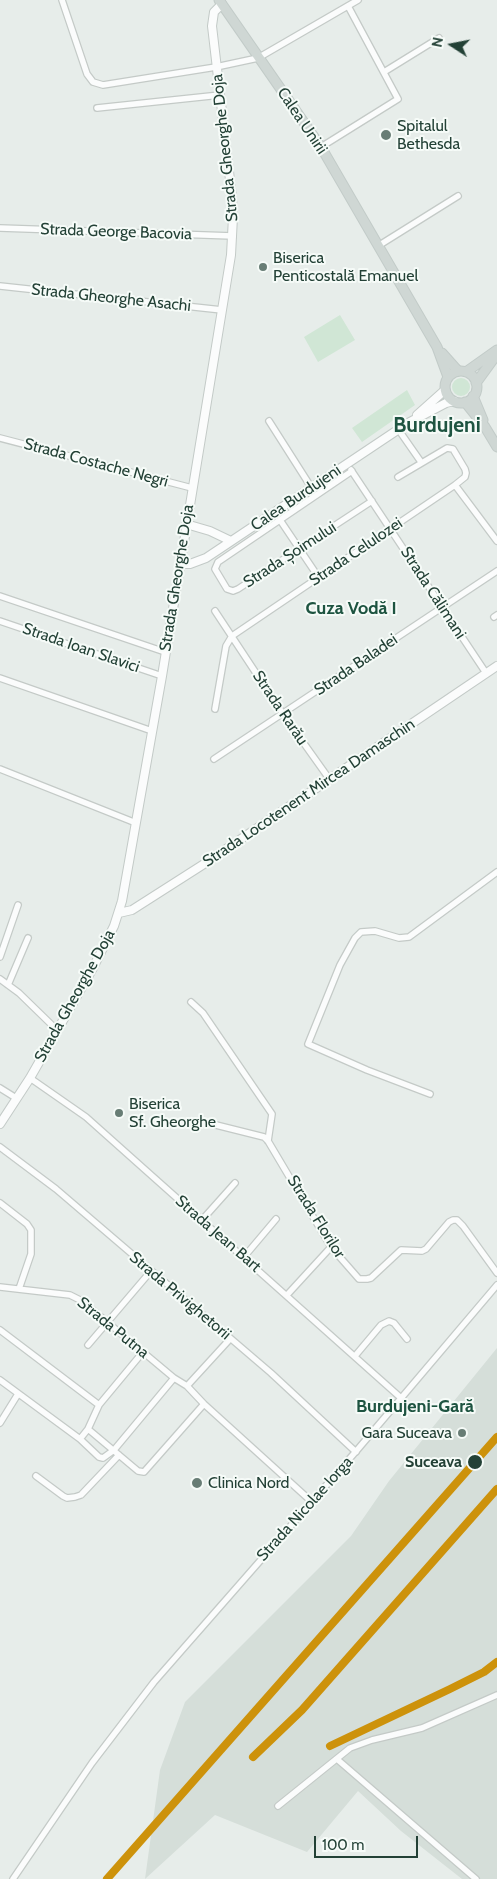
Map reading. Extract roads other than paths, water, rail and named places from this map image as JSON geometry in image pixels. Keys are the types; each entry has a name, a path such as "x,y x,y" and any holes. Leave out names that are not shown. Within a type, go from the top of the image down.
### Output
{"main road":[{"name":"Calea Unirii","path":"220,2 321,147 437,347 448,377"},
{"name":"Calea Unirii","path":"437,347 462,372"},
{"path":"462,372 474,378 476,383 476,392 465,402 454,401 447,394 445,390 448,377 462,372 497,350"},
{"path":"476,383 497,354"},
{"path":"473,396 485,427"},
{"path":"465,402 497,446"}],"street":[{"path":"62,0 88,74 91,79 103,85 216,67 258,58 358,0"},
{"name":"Strada Gheorghe Doja","path":"0,1124 30,1078 102,951 119,913 162,676 233,236 232,197 212,18 220,2"},
{"path":"321,147 398,99 348,6"},
{"path":"384,72 439,38"},
{"path":"98,108 220,94"},
{"path":"378,246 458,196"},
{"name":"Strada George Bacovia","path":"0,228 233,236"},
{"name":"Strada Gheorghe Asachi","path":"0,286 222,310"},
{"name":"Calea Burdujeni","path":"180,564 190,564 206,558 408,422 445,390"},
{"name":"Calea Burdujeni","path":"408,422 446,403 454,401"},
{"path":"269,421 311,487"},
{"path":"398,429 421,462"},
{"name":"Strada Costache Negri","path":"0,438 192,488"},
{"path":"398,477 447,448 453,449 466,473 465,477 455,485 497,541"},
{"name":"Strada Călimani","path":"347,464 486,673"},
{"path":"319,578 280,520 352,471"},
{"name":"Strada Celulozei","path":"232,636 455,485"},
{"name":"Strada Șoimului","path":"280,520 218,562 215,569 227,589 233,591 372,501"},
{"path":"186,524 210,531 231,541"},
{"name":"Strada Baladei","path":"214,759 497,571"},
{"path":"0,596 165,652"},
{"name":"Strada Rarău","path":"214,612 330,780"},
{"name":"Strada Ioan Slavici","path":"0,621 162,676"},
{"path":"215,709 226,646 232,636"},
{"name":"Strada Locotenent Mircea Damaschin","path":"119,913 132,910 330,780 497,666"},
{"path":"0,678 152,731"},
{"path":"0,769 136,823"},
{"path":"430,1094 367,1070 308,1044 340,965 355,938 361,932 375,931 399,938 408,937 497,872"},
{"path":"0,957 18,904"},
{"path":"8,985 28,938"},
{"path":"0,979 19,993 57,1030"},
{"path":"191,1002 202,1014 272,1114 268,1141"},
{"name":"Strada Jean Bart","path":"30,1078 86,1117 401,1398"},
{"path":"0,1088 16,1098"},
{"path":"216,1125 264,1137 268,1141"},
{"name":"Strada Florilor","path":"268,1141 331,1247 359,1279 367,1280 398,1252 422,1251 426,1249 449,1222 457,1220 497,1273"},
{"name":"Strada Privighetorii","path":"0,1147 56,1189 230,1339 356,1452"},
{"path":"202,1220 235,1183"},
{"path":"0,1203 27,1224 30,1230 31,1254 19,1289"},
{"path":"244,1257 276,1219"},
{"path":"287,1295 331,1247"},
{"path":"88,1345 151,1271"},
{"name":"Strada Nicolae Iorga","path":"13,1879 71,1792 160,1674 356,1452 497,1285"},
{"name":"Strada Putna","path":"0,1287 70,1295 108,1321 174,1378 187,1386 204,1404 312,1502"},
{"path":"355,1356 381,1325 389,1321 394,1323 407,1338"},
{"path":"0,1330 99,1405"},
{"path":"187,1386 230,1339"},
{"path":"80,1439 88,1429 99,1405 143,1352"},
{"path":"0,1380 80,1439 99,1457 103,1458 114,1450 174,1378"},
{"path":"0,1423 18,1394"},
{"path":"88,1429 138,1471 144,1472 204,1404"},
{"path":"36,1476 63,1496 67,1498 75,1497 81,1495 119,1455"},
{"path":"278,1806 338,1760 350,1748 372,1740 422,1728 497,1695"},
{"path":"338,1760 476,1879"}],"railway":[{"path":"107,1879 497,1437"},
{"path":"253,1757 302,1710 497,1489"},
{"path":"330,1746 484,1672 497,1662"}],"place":[{"name":"Spitalul Bethesda","path":"386,135"},
{"name":"Biserica Penticostală Emanuel","path":"263,267"},
{"name":"Biserica Sf. Gheorghe","path":"119,1113"},
{"name":"Gara Suceava","path":"462,1433"},
{"name":"Suceava","path":"475,1462"},
{"name":"Clinica Nord","path":"197,1483"}],"district":[{"name":"Burdujeni","path":"437,426"},
{"name":"Cuza Vodă I","path":"351,609"},
{"name":"Burdujeni-Gară","path":"415,1407"}]}
